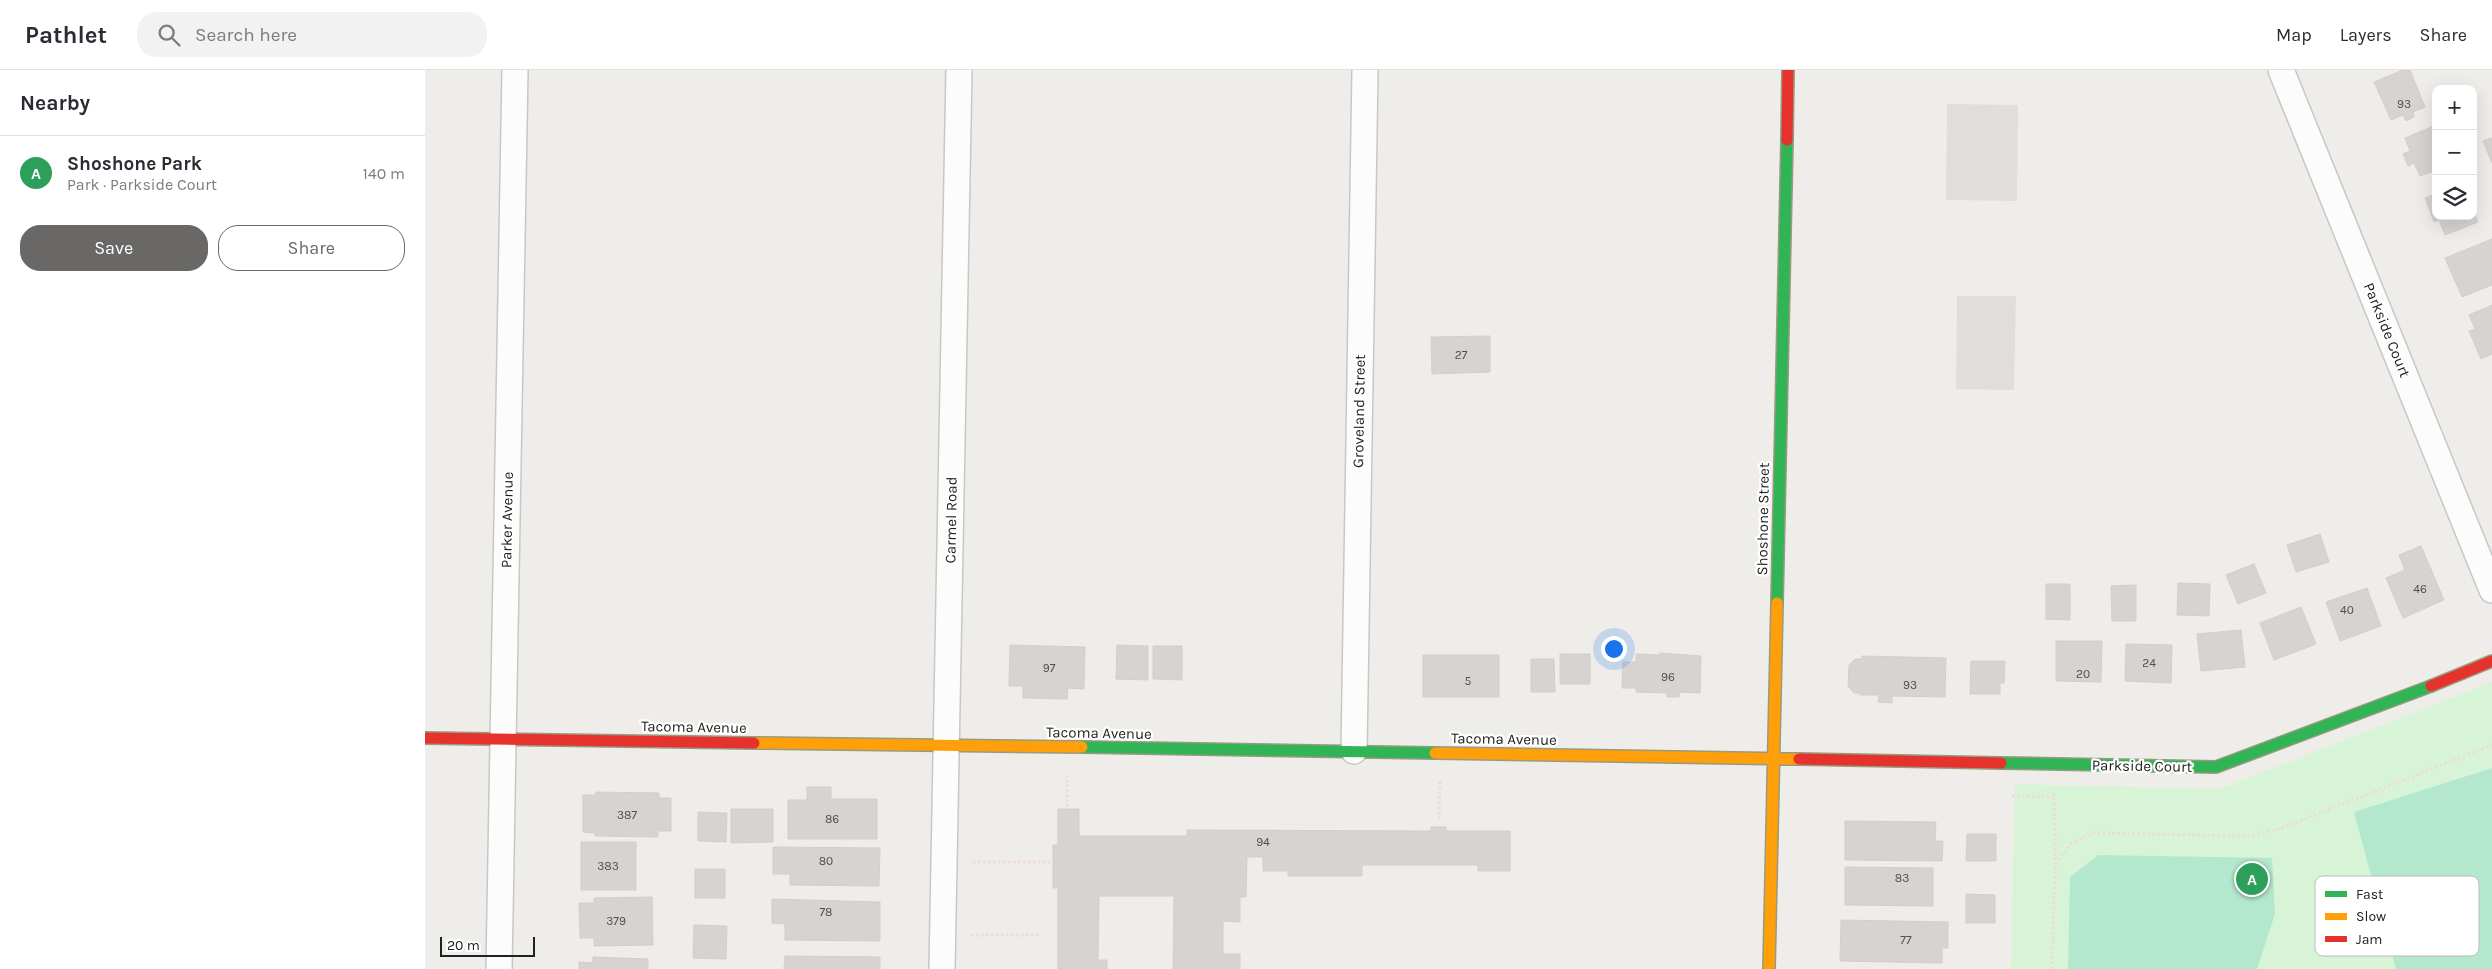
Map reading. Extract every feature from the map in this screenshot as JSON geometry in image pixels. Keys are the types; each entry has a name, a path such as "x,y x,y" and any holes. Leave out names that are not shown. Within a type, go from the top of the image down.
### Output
{"street":[{"name":"Parker Avenue","path":"499,969 515,70"},
{"name":"Carmel Road","path":"942,969 959,70"},
{"name":"Groveland Street","path":"1354,751 1365,70"},
{"name":"Shoshone Street","path":"1769,969 1788,70"},
{"name":"Parkside Court","path":"2281,70 2492,590"},
{"name":"Parkside Court","path":"1773,760 2215,767 2479,668 2492,661"},
{"name":"Tacoma Avenue","path":"425,738 1354,751 1773,760"}],"path":[{"path":"2055,865 2071,843 2092,833 2250,836 2282,828 2492,745"},
{"path":"2052,969 2055,865 2054,764"},
{"path":"1067,778 1067,807"},
{"path":"1439,786 1439,819"},
{"path":"2012,796 2054,797"},
{"path":"977,862 1050,862"},
{"path":"976,935 1038,935"}],"green space":[{"path":"2492,682 2492,969 2011,969 2015,784 2220,789"},
{"path":"2492,768 2492,969 2396,969 2393,956 2479,956 2479,876 2371,876 2354,812"},
{"path":"2098,855 2272,858 2275,914 2257,969 2068,969 2070,877"}],"shaded area":[{"path":"1947,104 2018,105 2017,201 1946,200"},
{"path":"1957,296 2016,296 2014,390 1956,389"}],"building":[{"path":"2403,70 2410,70 2425,107 2413,112 2414,117 2406,121 2403,115 2391,120 2374,82"},
{"path":"2432,127 2432,172 2420,176 2414,163 2408,166 2403,154 2410,151 2405,138"},
{"path":"2492,138 2492,163 2483,141"},
{"path":"2432,195 2432,217 2425,198"},
{"path":"2439,220 2477,220 2478,222 2445,235"},
{"path":"2492,239 2492,285 2462,297 2445,258"},
{"path":"2492,305 2492,354 2481,359 2469,331 2475,329 2469,315"},
{"path":"1490,336 1490,372 1432,374 1431,337"},
{"path":"2320,534 2329,562 2296,572 2287,545"},
{"path":"2421,546 2444,600 2403,618 2386,578 2405,570 2399,555"},
{"path":"2254,564 2266,593 2238,604 2226,575"},
{"path":"2178,583 2210,584 2209,616 2177,615"},
{"path":"2046,584 2070,584 2070,620 2046,619"},
{"path":"2136,585 2136,621 2112,621 2111,586"},
{"path":"2367,588 2381,626 2340,641 2326,602"},
{"path":"2301,607 2316,644 2274,660 2260,623"},
{"path":"2241,630 2245,667 2201,671 2197,634"},
{"path":"2056,641 2102,641 2101,682 2056,681"},
{"path":"2126,644 2172,645 2171,683 2125,681"},
{"path":"1010,645 1085,647 1084,689 1068,688 1067,699 1023,698 1023,686 1009,686"},
{"path":"1117,645 1148,646 1148,680 1116,679"},
{"path":"1153,646 1182,646 1182,680 1153,679"},
{"path":"1660,653 1701,656 1700,693 1679,692 1679,697 1667,697 1667,693 1636,692 1636,688 1622,688 1623,662 1636,662 1636,654 1660,655"},
{"path":"1560,654 1590,654 1590,684 1560,684"},
{"path":"1423,655 1499,655 1499,697 1423,697"},
{"path":"1862,656 1946,658 1945,697 1892,696 1892,703 1878,702 1879,695 1860,695 1860,693 1854,693 1848,686 1849,665 1855,659 1862,659"},
{"path":"1531,659 1554,659 1555,692 1531,692"},
{"path":"1971,661 2005,661 2004,683 2000,683 2000,694 1970,694"},
{"path":"807,787 831,787 831,799 877,799 877,839 788,839 788,800 807,800"},
{"path":"596,792 659,793 659,798 671,798 671,831 658,831 658,837 595,836 595,833 583,832 583,795 596,795"},
{"path":"731,809 773,809 773,842 731,843"},
{"path":"1058,809 1079,809 1079,836 1187,836 1187,830 1431,831 1431,827 1446,827 1446,831 1510,831 1510,871 1478,871 1478,865 1362,865 1362,876 1288,876 1288,871 1263,871 1263,857 1247,857 1246,897 1240,897 1240,922 1223,921 1223,954 1240,954 1240,969 1173,969 1174,896 1099,896 1098,960 1107,960 1107,969 1058,969 1058,888 1053,888 1053,845 1058,845"},
{"path":"698,812 727,813 726,842 698,841"},
{"path":"1845,821 1936,822 1935,841 1943,841 1942,861 1845,860"},
{"path":"1967,834 1996,834 1996,861 1966,861"},
{"path":"581,842 636,842 636,890 581,890"},
{"path":"773,847 880,848 879,886 790,885 790,874 773,874"},
{"path":"1845,867 1933,868 1933,906 1845,905"},
{"path":"695,869 725,869 725,898 695,898"},
{"path":"1966,894 1995,895 1995,923 1966,923"},
{"path":"652,897 653,945 594,946 594,938 580,938 579,903 594,903 594,898"},
{"path":"772,899 880,902 880,941 785,940 785,924 772,923"},
{"path":"1841,920 1948,922 1948,948 1942,948 1942,963 1840,961"},
{"path":"694,925 727,926 726,959 693,958"},
{"path":"785,956 880,957 880,969 784,969"},
{"path":"593,957 648,959 648,969 579,969 579,962 593,963"}],"traffic: fast":[{"path":"1777,603 1787,140"},
{"path":"2001,763 2216,767 2431,686"},
{"path":"1082,747 1435,753"}],"traffic: slow":[{"path":"1769,969 1777,603"},
{"path":"754,743 1082,747"},
{"path":"1435,753 1799,759"}],"traffic: jam":[{"path":"1787,140 1788,70"},
{"path":"2431,686 2492,661"},
{"path":"425,738 754,743"},
{"path":"1799,759 2001,763"}],"place":[{"name":"Shoshone Park","path":"2252,879"}]}
